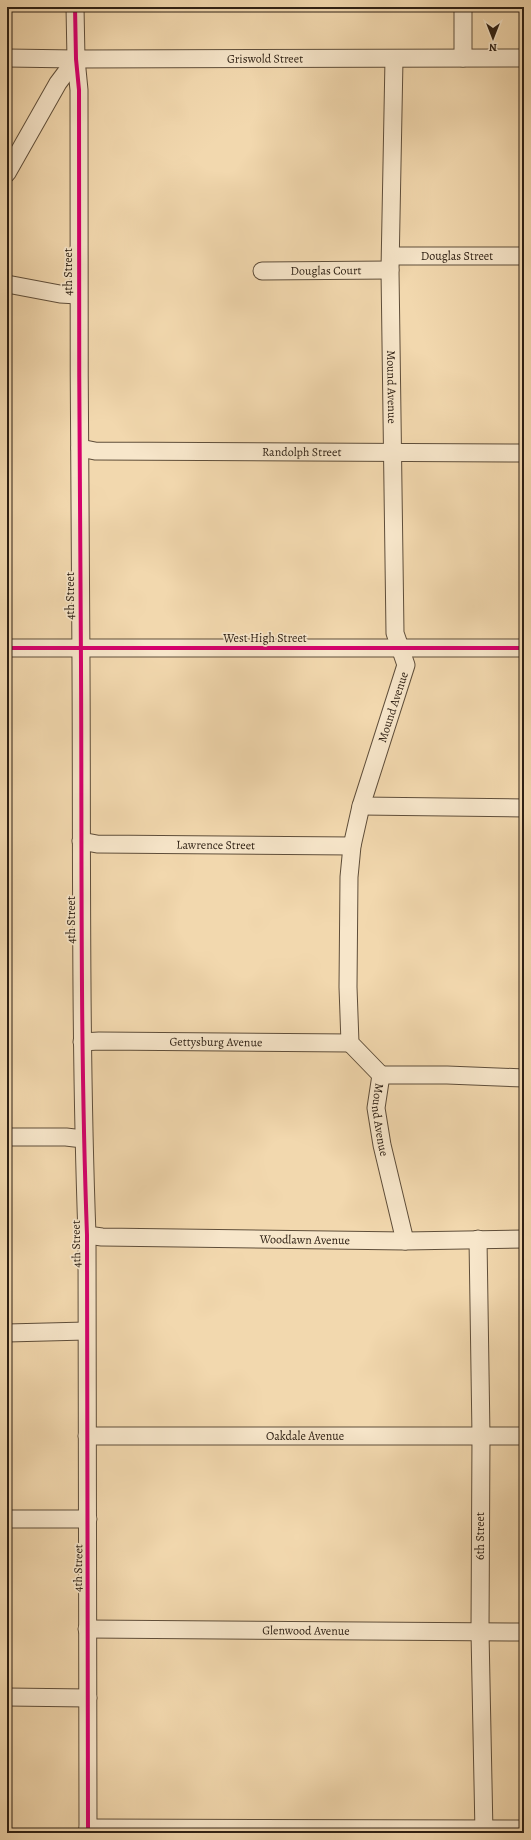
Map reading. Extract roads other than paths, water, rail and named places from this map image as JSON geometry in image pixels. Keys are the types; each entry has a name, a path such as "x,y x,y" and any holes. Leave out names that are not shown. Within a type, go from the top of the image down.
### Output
{"street":[{"name":"4th Street","path":"75,7 76,59 79,90 78,295 82,1042 83,1139 87,1235 88,1830"},
{"path":"463,7 463,58"},
{"name":"Griswold Street","path":"7,58 524,58"},
{"path":"7,173 58,83 76,59"},
{"name":"Mound Avenue","path":"394,59 391,263 395,633 399,649 406,665 361,806 352,846 349,885 348,987 350,1043 381,1075 376,1108 389,1176 405,1241"},
{"name":"Douglas Street","path":"391,263 524,256"},
{"name":"Douglas Court","path":"262,271 391,263"},
{"path":"7,284 60,294 78,295"},
{"name":"Randolph Street","path":"80,448 95,451 524,453"},
{"name":"West High Street","path":"7,648 524,648"},
{"path":"361,806 524,808"},
{"name":"Lawrence Street","path":"81,841 97,844 352,846"},
{"name":"Gettysburg Avenue","path":"82,1042 350,1043"},
{"path":"381,1075 447,1075 524,1078"},
{"path":"7,1137 66,1137 83,1139"},
{"name":"Woodlawn Avenue","path":"87,1235 102,1237 405,1241 524,1239"},
{"name":"6th Street","path":"478,1239 480,1632 484,1831"},
{"path":"7,1333 86,1331"},
{"name":"Oakdale Avenue","path":"87,1436 524,1436"},
{"path":"7,1520 88,1519"},
{"name":"Glenwood Avenue","path":"87,1629 524,1632"},
{"path":"7,1697 88,1698"},
{"path":"88,1830 484,1831 524,1829"}]}
